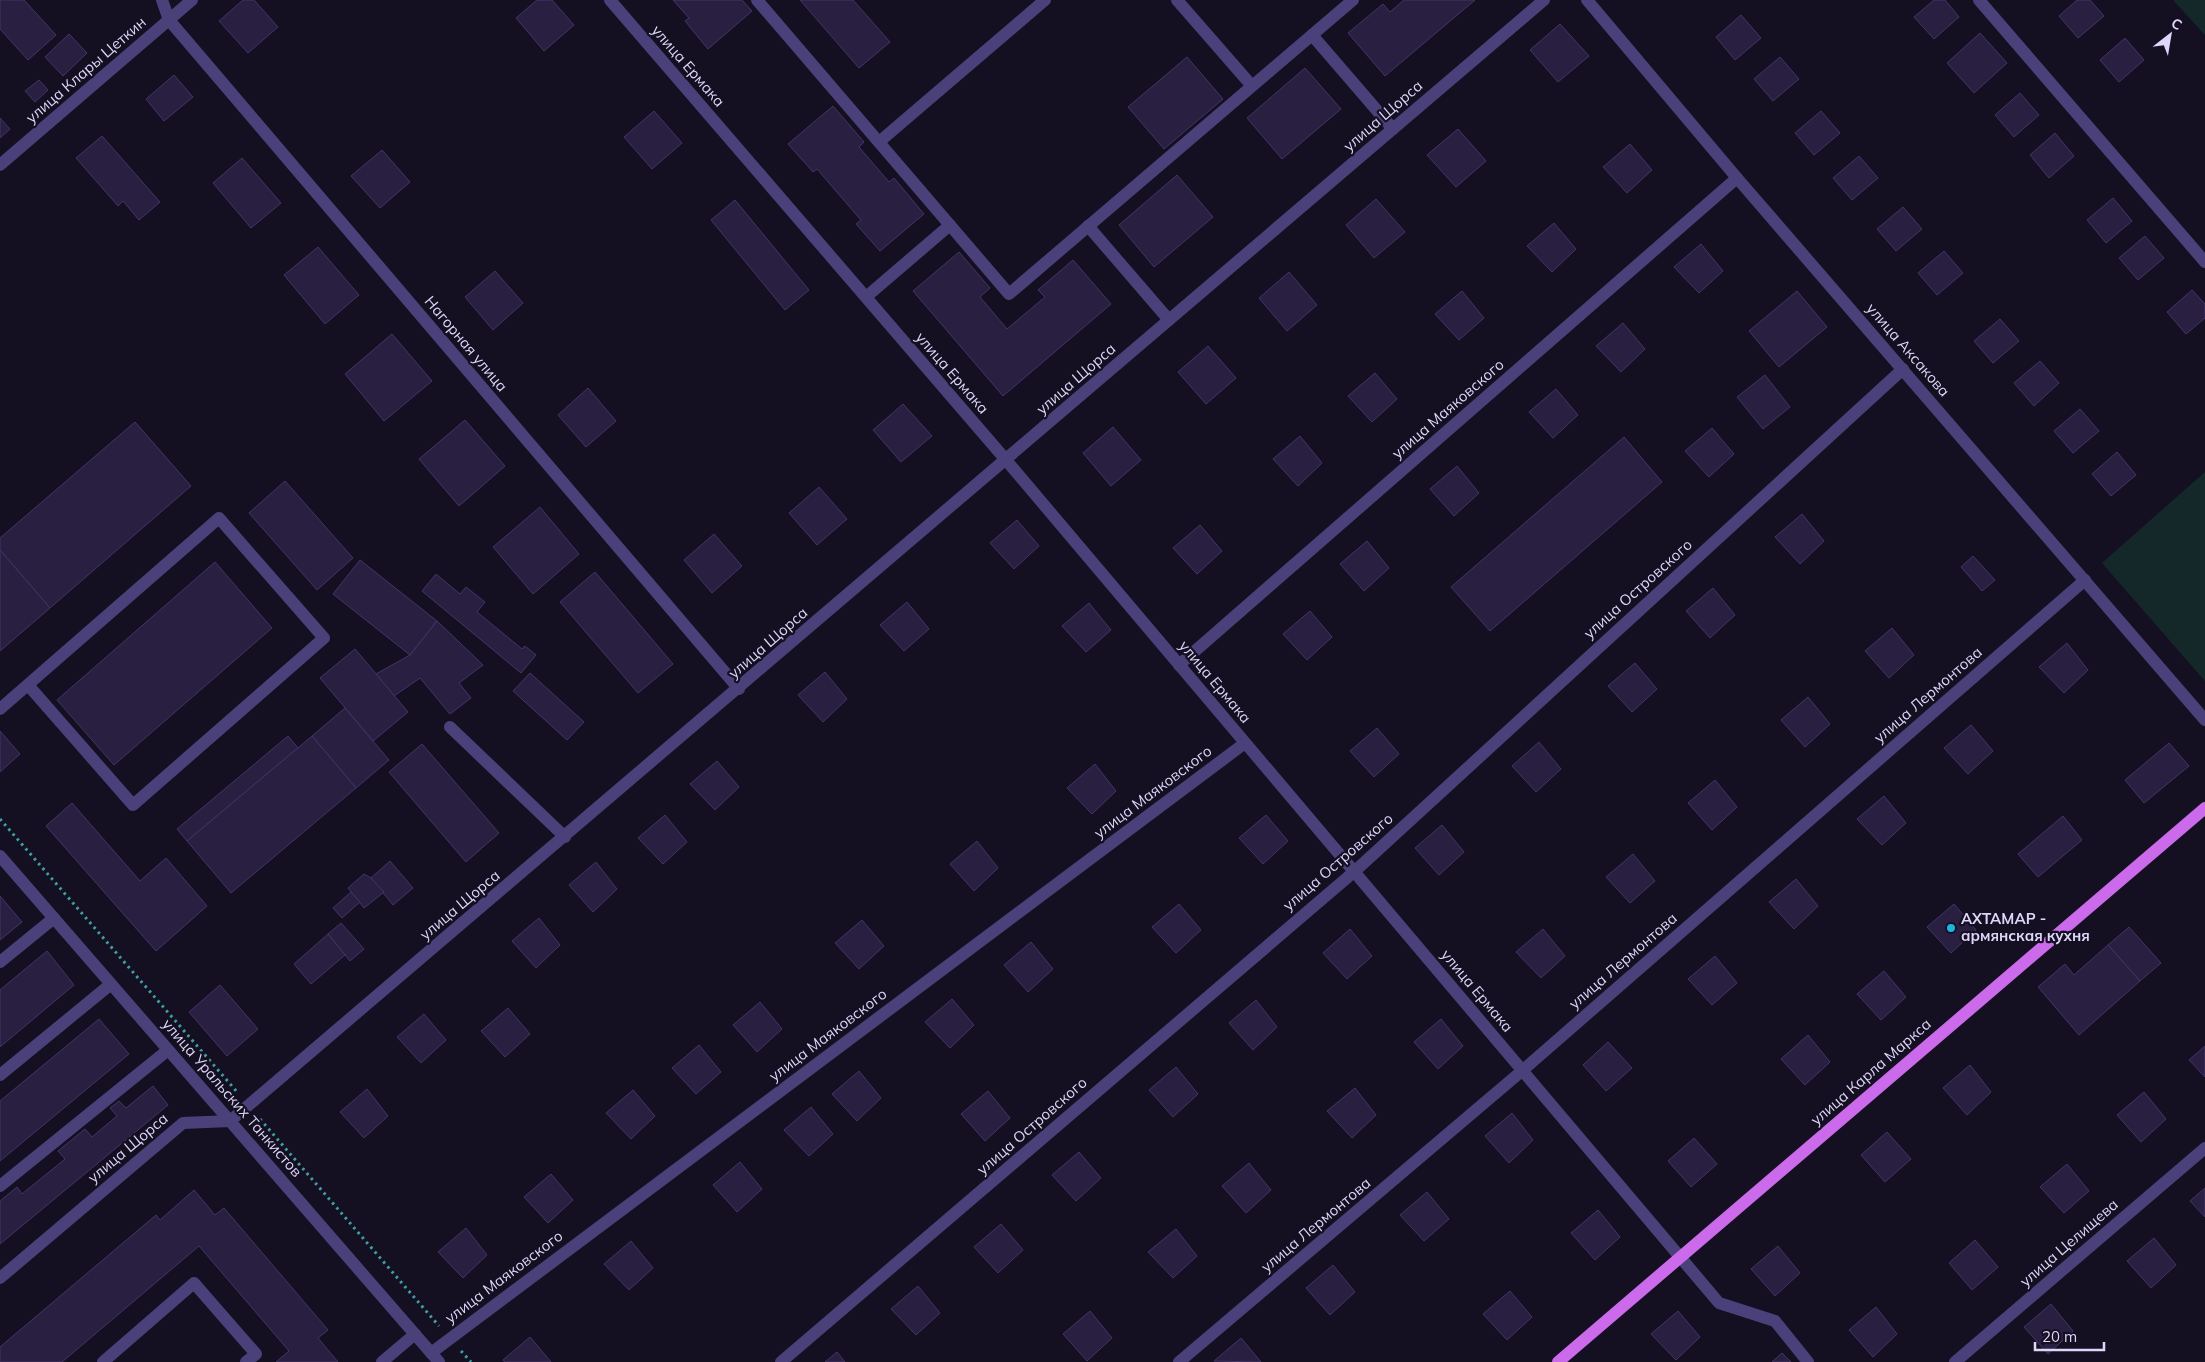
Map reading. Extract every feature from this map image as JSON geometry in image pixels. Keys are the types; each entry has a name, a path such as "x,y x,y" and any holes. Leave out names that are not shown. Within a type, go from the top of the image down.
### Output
{"main road":[{"name":"улица Карла Маркса","path":"1558,1362 2205,808"}],"street":[{"path":"162,0 169,20"},
{"name":"улица Клары Цеткин","path":"0,165 192,0"},
{"name":"улица Ермака","path":"610,0 1006,460 1719,1303 1775,1321 1808,1362"},
{"path":"757,0 1009,294 1353,0"},
{"path":"879,142 1045,0"},
{"path":"1177,0 1252,86"},
{"name":"улица Щорса","path":"0,1278 182,1123 230,1122 1544,0"},
{"name":"улица Аксакова","path":"1587,0 1737,178 2205,720"},
{"path":"1979,0 2205,262"},
{"name":"Нагорная улица","path":"169,20 739,689"},
{"path":"1312,35 1393,129"},
{"name":"улица Маяковского","path":"1179,666 1737,178"},
{"path":"866,298 950,225"},
{"path":"1088,226 1169,320"},
{"name":"улица Островского","path":"782,1362 1354,871 1903,370"},
{"path":"0,709 219,518 324,638 133,805 28,685"},
{"name":"улица Лермонтова","path":"1179,1362 1523,1070 2085,580"},
{"path":"450,727 565,837"},
{"name":"улица Маяковского","path":"435,1357 1245,743"},
{"name":"улица Уральских Танкистов","path":"0,856 435,1357"},
{"path":"0,962 54,918"},
{"path":"0,1075 111,984"},
{"path":"0,1186 168,1050"},
{"name":"улица Целищева","path":"1955,1362 2205,1148"},
{"path":"103,1362 194,1283 256,1354 246,1362"},
{"path":"382,1362 416,1334"}],"green space":[{"path":"2173,0 2205,0 2205,35"},
{"path":"2205,472 2205,681 2102,563"}],"building":[{"path":"0,0 24,0 56,35 28,60 0,29"},
{"path":"243,0 254,0 278,27 248,53 219,21"},
{"path":"537,0 552,0 574,25 544,51 516,18"},
{"path":"673,0 742,0 752,11 708,49 685,21 689,18"},
{"path":"800,0 853,0 890,42 859,68"},
{"path":"1404,0 1475,0 1385,76 1348,33 1383,4 1390,12"},
{"path":"1934,0 1945,0 1959,17 1934,39 1914,17"},
{"path":"2077,0 2090,0 2104,16 2078,38 2059,16"},
{"path":"1741,15 1761,38 1735,60 1716,37"},
{"path":"1560,24 1589,56 1558,82 1530,50"},
{"path":"1980,33 2007,63 1974,93 1947,63"},
{"path":"69,34 87,53 63,76 45,57"},
{"path":"2125,38 2144,60 2119,82 2100,60"},
{"path":"1187,57 1223,99 1164,149 1128,107"},
{"path":"1780,57 1799,79 1773,101 1754,79"},
{"path":"1305,68 1341,109 1282,159 1247,118"},
{"path":"174,75 193,97 164,121 146,99"},
{"path":"39,80 48,90 35,102 25,91"},
{"path":"2020,93 2039,115 2014,137 1995,115"},
{"path":"833,106 864,142 859,147 889,182 894,178 924,214 880,251 856,224 861,220 817,169 813,172 788,144"},
{"path":"654,111 682,143 652,169 624,137"},
{"path":"1821,111 1840,133 1814,155 1795,133"},
{"path":"0,118 10,129 0,138"},
{"path":"1458,129 1486,161 1456,187 1427,155"},
{"path":"2055,133 2074,156 2049,178 2030,155"},
{"path":"102,136 160,202 139,220 123,201 118,206 76,158"},
{"path":"1630,144 1652,170 1627,193 1603,167"},
{"path":"382,150 410,182 380,208 351,176"},
{"path":"1859,156 1878,178 1852,200 1833,178"},
{"path":"242,158 281,203 251,228 213,183"},
{"path":"1177,175 1213,217 1154,267 1119,225"},
{"path":"2113,198 2132,221 2106,243 2087,220"},
{"path":"1376,199 1405,232 1374,258 1346,225"},
{"path":"735,200 809,290 785,310 711,220"},
{"path":"1903,207 1922,229 1896,251 1877,229"},
{"path":"1554,223 1576,249 1552,272 1527,246"},
{"path":"2145,236 2164,258 2138,280 2119,258"},
{"path":"1701,244 1723,271 1699,293 1674,267"},
{"path":"318,247 359,295 325,324 284,275"},
{"path":"1944,251 1963,273 1937,295 1918,273"},
{"path":"959,252 990,288 980,297 1007,329 1045,297 1038,290 1073,260 1111,304 1003,396 913,291"},
{"path":"495,271 523,303 493,330 465,297"},
{"path":"1289,272 1317,305 1287,331 1259,298"},
{"path":"2192,290 2205,304 2205,318 2186,334 2167,312"},
{"path":"1462,291 1484,318 1459,340 1435,314"},
{"path":"1797,291 1827,327 1779,367 1749,331"},
{"path":"2000,319 2019,341 1993,363 1974,341"},
{"path":"1623,323 1645,349 1621,372 1596,346"},
{"path":"392,334 432,381 384,421 345,374"},
{"path":"1208,346 1236,378 1206,404 1178,372"},
{"path":"2040,361 2059,383 2034,406 2014,383"},
{"path":"1375,373 1397,399 1372,422 1348,396"},
{"path":"1765,375 1790,407 1763,429 1737,397"},
{"path":"588,388 616,421 586,447 558,415"},
{"path":"1556,389 1578,415 1553,438 1529,412"},
{"path":"903,404 932,436 901,462 873,430"},
{"path":"2080,409 2099,431 2073,453 2054,431"},
{"path":"465,420 505,466 459,506 419,459"},
{"path":"135,422 191,486 50,608 0,550 0,538"},
{"path":"1113,427 1141,460 1111,486 1083,453"},
{"path":"1712,428 1734,454 1709,477 1685,451"},
{"path":"1300,436 1322,463 1298,486 1273,459"},
{"path":"1624,437 1662,482 1490,631 1451,587"},
{"path":"2117,452 2136,475 2111,496 2092,474"},
{"path":"1457,466 1479,493 1454,516 1430,489"},
{"path":"285,481 353,558 317,590 249,513"},
{"path":"819,487 847,519 817,545 789,513"},
{"path":"540,507 579,554 533,594 493,547"},
{"path":"1802,514 1824,541 1800,564 1775,537"},
{"path":"1017,520 1039,546 1014,569 990,543"},
{"path":"1200,525 1222,551 1197,574 1173,548"},
{"path":"714,534 742,566 712,593 684,560"},
{"path":"1367,541 1389,568 1364,591 1340,564"},
{"path":"0,550 50,608 0,651"},
{"path":"1973,556 1995,580 1982,591 1961,567"},
{"path":"360,560 437,621 410,655 333,594"},
{"path":"215,562 272,628 114,765 57,700"},
{"path":"595,572 673,664 638,693 560,602"},
{"path":"436,574 460,594 466,587 485,602 477,612 522,649 525,646 536,655 521,673 422,591"},
{"path":"1713,588 1735,615 1710,638 1686,611"},
{"path":"907,602 929,629 904,651 880,625"},
{"path":"1089,603 1111,630 1086,652 1062,626"},
{"path":"1310,611 1332,637 1307,660 1283,634"},
{"path":"437,621 483,665 459,683 471,698 450,714 420,678 394,696 376,674 410,655"},
{"path":"1892,628 1914,655 1889,678 1865,651"},
{"path":"2067,643 2088,670 2064,693 2039,667"},
{"path":"355,649 408,712 373,741 320,678"},
{"path":"1635,663 1657,689 1632,712 1608,686"},
{"path":"825,672 847,699 823,722 798,695"},
{"path":"530,673 584,722 567,740 513,691"},
{"path":"1808,697 1830,724 1805,747 1781,720"},
{"path":"345,708 389,760 356,788 312,736"},
{"path":"1971,725 1993,751 1968,774 1944,748"},
{"path":"1377,728 1399,754 1374,777 1350,751"},
{"path":"0,731 20,754 0,772"},
{"path":"288,736 298,748 187,841 177,829"},
{"path":"312,736 356,788 231,893 187,841"},
{"path":"1539,742 1561,769 1536,792 1512,766"},
{"path":"2169,743 2189,766 2144,803 2125,780"},
{"path":"422,744 499,833 466,862 389,772"},
{"path":"717,761 739,787 715,810 690,784"},
{"path":"1095,764 1116,791 1092,814 1067,788"},
{"path":"1715,780 1737,807 1712,830 1688,803"},
{"path":"1884,796 1906,823 1882,845 1857,819"},
{"path":"72,803 140,881 166,858 207,906 156,951 46,826"},
{"path":"665,815 687,842 663,864 638,838"},
{"path":"1266,815 1288,841 1263,864 1239,838"},
{"path":"2063,816 2082,840 2038,877 2018,854"},
{"path":"1442,825 1464,852 1439,875 1415,848"},
{"path":"977,841 998,868 974,891 950,864"},
{"path":"1633,854 1655,881 1630,903 1606,877"},
{"path":"390,861 413,888 393,905 371,878"},
{"path":"596,862 617,889 593,912 569,885"},
{"path":"364,874 371,878 384,892 364,908 348,888"},
{"path":"1796,879 1818,906 1794,929 1769,902"},
{"path":"351,892 360,902 342,918 333,908"},
{"path":"0,896 22,922 0,940"},
{"path":"1179,904 1201,930 1176,953 1152,927"},
{"name":"АХТАМАР - армянская кухня","path":"1954,904 1976,930 1951,953 1927,927"},
{"path":"539,918 560,945 536,968 512,941"},
{"path":"862,920 884,946 859,969 835,943"},
{"path":"341,923 364,949 350,961 328,934"},
{"path":"2129,927 2161,963 2140,981 2108,945"},
{"path":"1350,929 1372,956 1347,979 1323,953"},
{"path":"1543,929 1565,956 1541,978 1516,952"},
{"path":"328,934 345,955 311,984 294,964"},
{"path":"1031,942 1053,969 1028,992 1004,965"},
{"path":"2108,945 2140,981 2079,1035 2038,987 2065,964 2074,975"},
{"path":"47,951 74,985 0,1047 0,990"},
{"path":"1715,956 1737,983 1712,1005 1688,979"},
{"path":"1884,971 1906,997 1881,1020 1857,994"},
{"path":"220,985 258,1029 227,1056 189,1012"},
{"path":"952,999 974,1025 950,1048 925,1022"},
{"path":"1256,1000 1277,1027 1253,1050 1229,1023"},
{"path":"760,1002 782,1029 757,1052 733,1025"},
{"path":"508,1008 530,1034 505,1057 481,1031"},
{"path":"424,1014 446,1040 421,1063 397,1037"},
{"path":"99,1019 129,1054 0,1161 0,1101"},
{"path":"1441,1019 1463,1046 1438,1069 1414,1042"},
{"path":"1808,1035 1830,1062 1805,1085 1781,1059"},
{"path":"1608,1042 1632,1068 1606,1091 1583,1065"},
{"path":"699,1045 721,1072 696,1094 672,1068"},
{"path":"2205,1046 2205,1077 2189,1060"},
{"path":"1970,1065 1991,1092 1967,1115 1943,1088"},
{"path":"1176,1067 1198,1094 1173,1117 1149,1090"},
{"path":"859,1071 881,1098 857,1121 832,1094"},
{"path":"153,1086 168,1105 0,1244 0,1201 17,1187 22,1194 65,1159 58,1151 85,1129 92,1137 117,1116 110,1108 119,1101 126,1108"},
{"path":"1355,1088 1376,1115 1352,1138 1327,1111"},
{"path":"367,1089 388,1116 364,1138 340,1112"},
{"path":"633,1090 655,1116 631,1139 606,1113"},
{"path":"988,1091 1010,1118 985,1141 961,1114"},
{"path":"2144,1092 2166,1119 2141,1142 2117,1115"},
{"path":"811,1107 833,1134 809,1156 784,1130"},
{"path":"1512,1113 1533,1140 1509,1163 1485,1136"},
{"path":"1887,1132 1911,1159 1885,1182 1861,1155"},
{"path":"1694,1138 1717,1164 1691,1187 1668,1161"},
{"path":"1079,1152 1101,1178 1076,1201 1052,1175"},
{"path":"740,1162 762,1189 737,1212 713,1185"},
{"path":"1249,1163 1271,1190 1246,1213 1222,1186"},
{"path":"2067,1164 2089,1191 2064,1213 2040,1187"},
{"path":"551,1174 573,1200 548,1223 524,1197"},
{"path":"2205,1188 2205,1217 2190,1201"},
{"path":"194,1190 215,1215 224,1208 328,1330 318,1338 338,1362 276,1362 289,1351 199,1246 62,1362 0,1362 0,1347 156,1215 160,1220"},
{"path":"1427,1192 1449,1219 1424,1241 1400,1215"},
{"path":"1598,1210 1620,1237 1595,1260 1571,1233"},
{"path":"1001,1224 1023,1250 998,1273 974,1247"},
{"path":"466,1228 487,1255 463,1278 438,1252"},
{"path":"1176,1229 1197,1256 1173,1278 1148,1252"},
{"path":"2154,1238 2176,1265 2151,1288 2127,1261"},
{"path":"1975,1240 1998,1267 1972,1290 1949,1263"},
{"path":"631,1241 653,1268 629,1290 604,1264"},
{"path":"1778,1246 1800,1273 1775,1296 1751,1269"},
{"path":"1333,1265 1355,1292 1330,1315 1306,1288"},
{"path":"918,1286 940,1313 916,1335 891,1309"},
{"path":"1510,1291 1532,1317 1507,1340 1483,1314"},
{"path":"2051,1304 2073,1331 2048,1354 2024,1327"},
{"path":"1876,1307 1897,1334 1873,1357 1849,1330"},
{"path":"1090,1311 1112,1338 1087,1361 1063,1334"},
{"path":"1678,1311 1700,1337 1676,1360 1651,1334"},
{"path":"530,1337 551,1362 505,1362 503,1360"},
{"path":"1241,1338 1261,1362 1214,1361"},
{"path":"837,1352 845,1362 825,1362"},
{"path":"1782,1353 1791,1362 1772,1362"}],"place":[{"name":"АХТАМАР - армянская кухня","path":"1951,928"}]}
